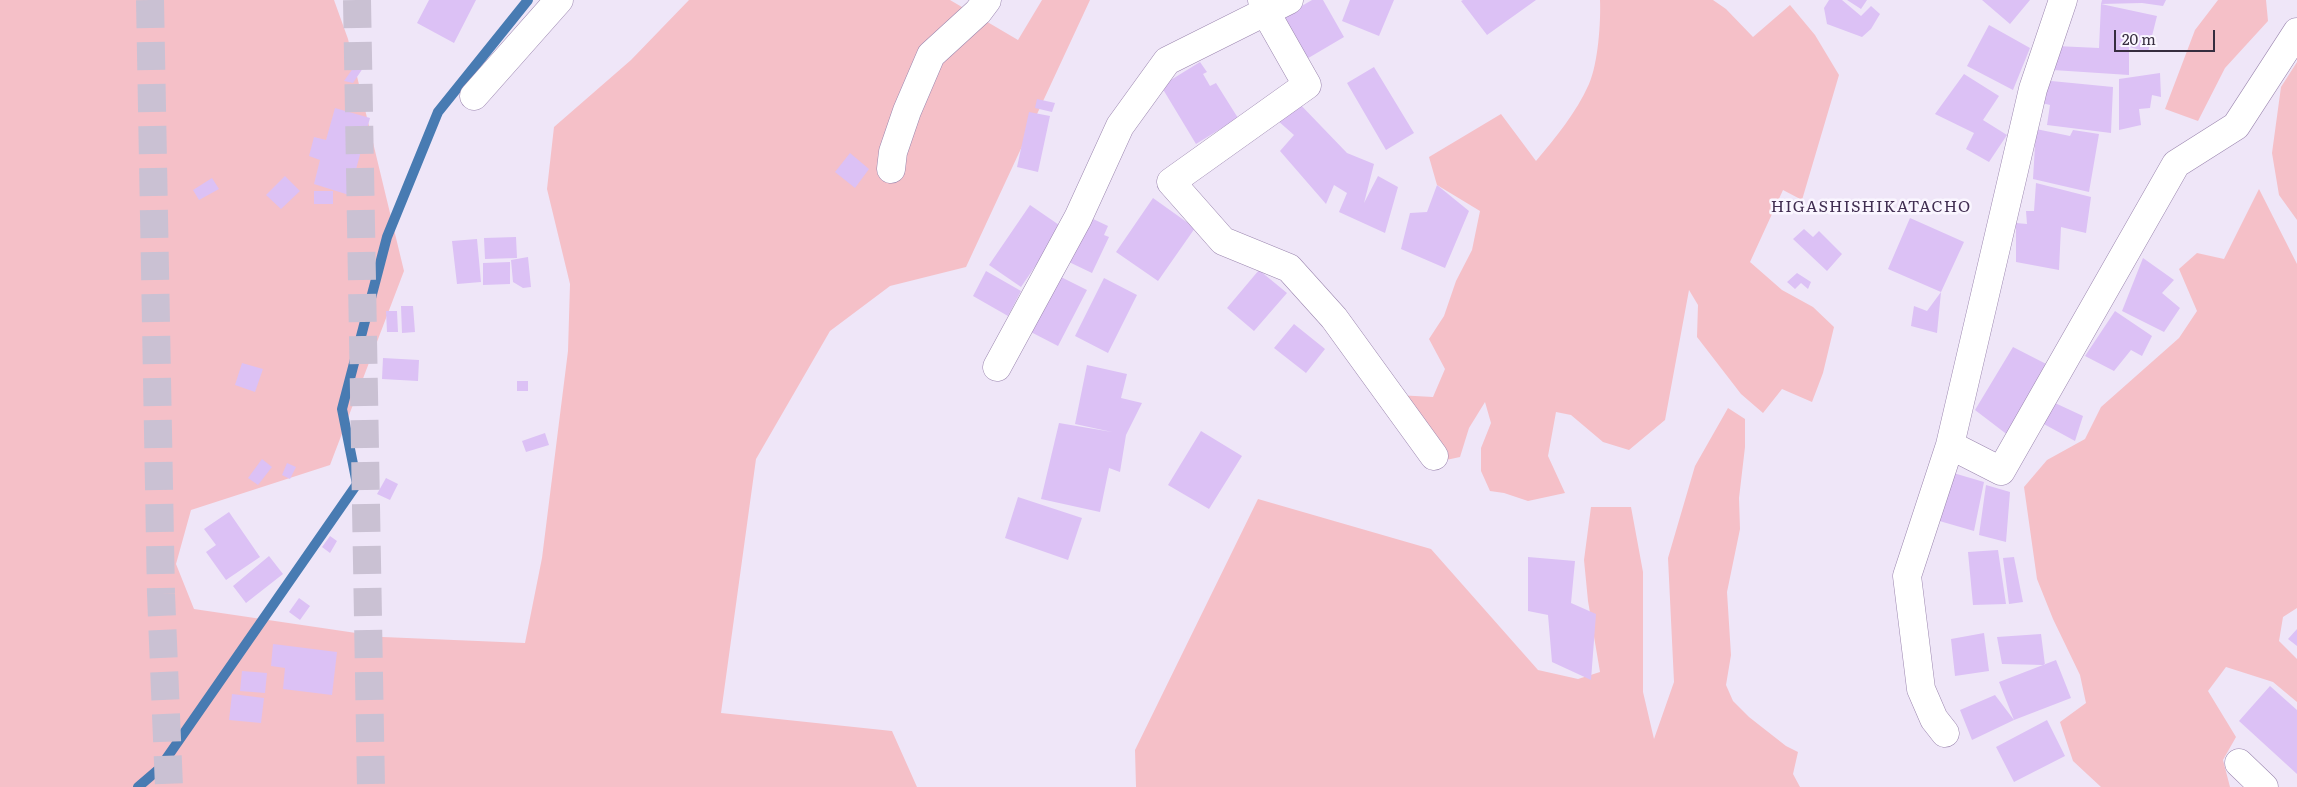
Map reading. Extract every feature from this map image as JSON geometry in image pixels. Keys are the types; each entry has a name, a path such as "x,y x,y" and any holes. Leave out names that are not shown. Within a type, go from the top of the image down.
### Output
{"street":[{"path":"474,96 559,0"},
{"path":"891,169 893,152 907,111 931,55 978,12 987,0"},
{"path":"1945,733 1934,719 1921,689 1907,576 1950,444 2032,88 2063,0"},
{"path":"997,367 1078,218 1120,126 1167,61 1272,4 1307,84 1171,182 1223,241 1289,268 1334,318 1434,456"},
{"path":"1950,444 2001,471 2176,164 2236,126 2297,32"},
{"path":"2238,763 2264,787"}],"shaded area":[{"path":"0,0 334,0 348,39 404,271 330,465 191,510 176,564 194,609 383,637 525,643 542,558 568,351 570,284 547,189 554,127 631,60 689,0 950,0 1018,40 1042,0 1090,0 966,267 890,286 830,331 756,459 721,713 892,731 917,787 0,787"},
{"path":"1600,0 1713,0 1726,9 1753,37 1790,5 1815,35 1839,75 1802,200 1783,190 1750,262 1782,290 1813,307 1834,327 1823,373 1812,402 1782,389 1763,413 1741,394 1697,337 1698,305 1689,290 1665,420 1629,450 1603,442 1571,415 1556,412 1548,456 1565,493 1528,501 1504,493 1490,491 1481,471 1481,448 1491,423 1485,402 1469,428 1460,457 1437,462 1397,395 1433,397 1445,369 1429,339 1444,316 1456,281 1472,250 1480,211 1437,185 1429,157 1501,114 1536,161 1572,115 1589,84 1595,66 1600,20"},
{"path":"2218,0 2266,0 2268,21 2225,68 2198,121 2165,109 2195,30"},
{"path":"2297,62 2297,220 2279,195 2272,153 2281,87"},
{"path":"2259,189 2297,264 2297,608 2283,617 2279,641 2297,659 2297,702 2273,682 2226,667 2208,691 2236,737 2223,760 2230,787 2101,787 2073,761 2060,722 2086,703 2080,675 2053,619 2037,579 2024,487 2047,460 2085,439 2101,407 2179,338 2197,311 2179,269 2197,253 2224,259"},
{"path":"1728,408 1745,419 1745,447 1739,498 1740,529 1727,592 1731,655 1726,685 1733,701 1749,717 1786,746 1798,752 1793,774 1800,787 1136,787 1135,750 1258,499 1431,549 1538,670 1578,679 1600,672 1588,601 1584,560 1591,507 1631,507 1643,572 1643,692 1654,739 1674,682 1668,558 1695,466"}],"building":[{"path":"429,0 476,0 454,43 417,23"},
{"path":"1312,0 1323,0 1344,37 1305,60 1281,18"},
{"path":"1350,0 1394,0 1379,36 1342,21"},
{"path":"1536,0 1487,35 1461,1"},
{"path":"1829,0 1842,0 1861,16 1871,6 1880,14 1871,29 1862,37 1827,24 1824,8"},
{"path":"1847,0 1867,0 1861,9"},
{"path":"1982,0 2030,0 2010,24"},
{"path":"2102,0 2166,0 2163,6 2142,3 2101,4"},
{"path":"2101,4 2157,16 2148,52 2129,47 2129,75 2053,70 2056,46 2099,48"},
{"path":"1989,25 2030,48 2013,90 1967,66"},
{"path":"1200,62 1207,72 1203,74 1210,86 1216,83 1238,118 1196,144 1161,86"},
{"path":"356,64 363,68 353,83 344,81"},
{"path":"1374,67 1414,133 1386,150 1347,83"},
{"path":"2160,73 2161,97 2152,95 2150,108 2139,109 2141,125 2119,130 2119,79"},
{"path":"1964,74 1999,96 1983,120 2007,135 1989,162 1966,149 1974,133 1935,114"},
{"path":"2041,80 2113,87 2111,133 2047,125 2050,105 2038,102"},
{"path":"1037,99 1055,103 1052,112 1035,108"},
{"path":"1295,99 1347,153 1374,164 1364,203 1378,176 1398,187 1385,233 1339,212 1347,193 1334,185 1326,204 1280,151 1294,135 1277,120"},
{"path":"335,108 370,118 349,195 314,184 320,160 309,156 314,137 326,140"},
{"path":"1029,112 1050,116 1038,172 1017,167"},
{"path":"2036,129 2070,136 2073,130 2099,134 2089,192 2033,179"},
{"path":"850,153 869,169 855,188 835,172"},
{"path":"285,176 300,191 281,209 266,195"},
{"path":"212,178 219,189 199,200 193,190"},
{"path":"2036,183 2091,197 2086,233 2061,227 2059,270 2016,262 2016,223 2027,224 2026,211 2034,211"},
{"path":"1437,185 1469,211 1445,268 1401,249 1410,213 1427,212"},
{"path":"314,191 333,191 333,204 314,204"},
{"path":"1153,198 1195,228 1158,281 1116,252"},
{"path":"1030,205 1062,227 1021,287 989,265"},
{"path":"1091,218 1108,226 1104,235 1109,237 1092,273 1069,262"},
{"path":"1910,218 1964,242 1941,292 1888,269"},
{"path":"1804,229 1813,237 1819,231 1842,254 1827,271 1793,239"},
{"path":"516,237 517,258 485,259 484,238"},
{"path":"477,239 481,282 457,284 452,241"},
{"path":"528,257 531,287 523,288 513,282 511,260"},
{"path":"2143,258 2174,280 2162,293 2180,308 2164,332 2122,311"},
{"path":"510,262 510,284 483,285 483,263"},
{"path":"1259,270 1287,293 1254,331 1227,308"},
{"path":"986,271 1021,291 1008,316 973,296"},
{"path":"1797,273 1811,282 1808,289 1801,283 1795,289 1787,282"},
{"path":"1055,274 1087,290 1058,346 1027,330"},
{"path":"1104,278 1137,295 1108,353 1075,336"},
{"path":"1941,292 1937,333 1911,326 1914,306 1927,311"},
{"path":"401,306 413,306 415,332 402,333"},
{"path":"386,311 397,311 398,332 387,332"},
{"path":"2115,311 2152,336 2142,356 2131,350 2114,371 2085,356"},
{"path":"1294,324 1325,349 1306,373 1274,348"},
{"path":"2013,347 2054,368 2013,439 1975,410"},
{"path":"383,358 419,360 418,381 382,379"},
{"path":"242,363 263,369 255,392 235,385"},
{"path":"1087,365 1127,374 1121,398 1142,403 1126,435 1120,472 1109,468 1100,512 1041,499 1059,423 1112,432 1075,424"},
{"path":"354,378 375,381 372,402 351,398"},
{"path":"517,381 528,381 528,391 517,391"},
{"path":"2055,403 2083,416 2075,441 2042,423"},
{"path":"1201,431 1242,456 1209,509 1168,485"},
{"path":"545,433 549,445 526,452 522,441"},
{"path":"262,459 272,467 258,485 248,478"},
{"path":"287,463 296,467 290,479 282,475"},
{"path":"1950,472 1984,482 1974,531 1936,520"},
{"path":"386,478 398,484 390,500 377,494"},
{"path":"1986,485 2010,492 2006,542 1979,535"},
{"path":"1018,497 1082,518 1068,560 1005,538"},
{"path":"229,512 260,557 226,580 206,552 216,545 204,529"},
{"path":"330,536 337,541 330,553 322,547"},
{"path":"1998,550 2006,604 1973,605 1968,552"},
{"path":"269,556 283,574 246,603 233,586"},
{"path":"1528,557 1575,561 1571,603 1596,614 1591,680 1552,662 1548,615 1528,611"},
{"path":"2014,557 2023,602 2009,604 2003,558"},
{"path":"299,598 310,606 300,620 289,612"},
{"path":"2297,629 2297,646 2288,639"},
{"path":"1984,633 1989,671 1955,676 1951,639"},
{"path":"2041,634 2045,665 2002,664 1997,637"},
{"path":"273,644 337,652 332,695 283,689 285,668 271,666"},
{"path":"2056,660 2071,698 2014,720 1999,682"},
{"path":"242,671 267,673 265,693 240,691"},
{"path":"2270,686 2297,710 2297,774 2239,721"},
{"path":"232,694 264,698 261,723 229,720"},
{"path":"1995,695 2014,720 1972,740 1960,710"},
{"path":"2047,720 2065,756 2014,782 1996,747"}],"waterway":[{"path":"138,787 159,769 357,484 342,409 387,237 438,112 528,0"}],"tunnel":[{"path":"150,0 161,594 169,787"},
{"path":"357,0 371,787"}],"district":[{"name":"HIGASHISHIKATACHO","path":"1871,207"}]}
